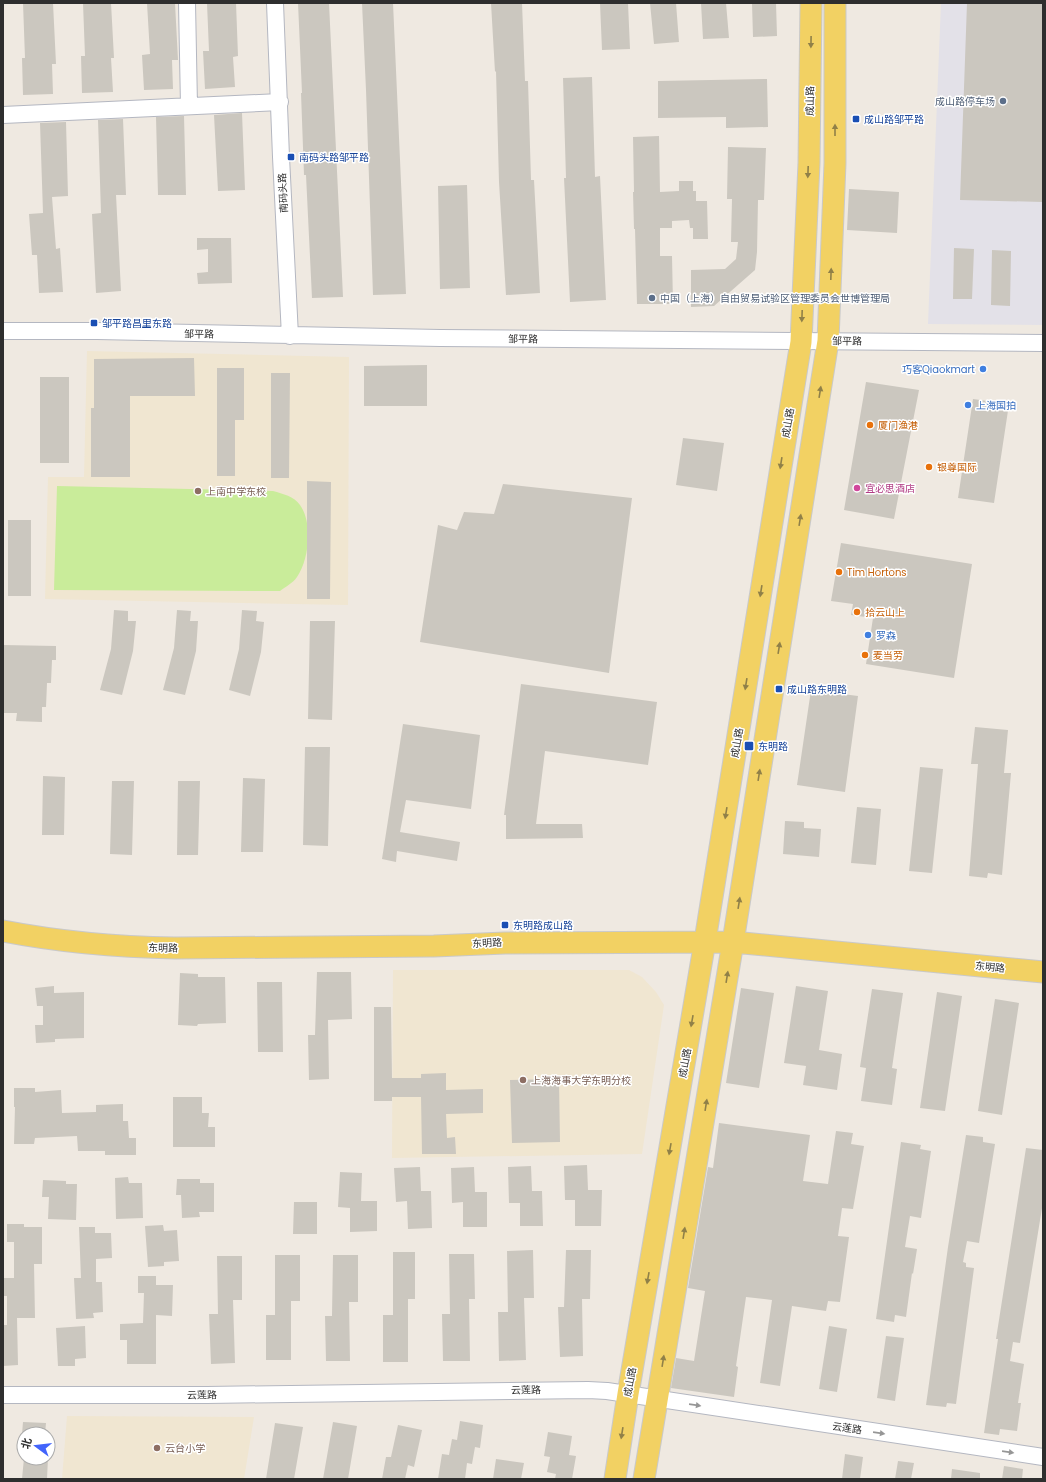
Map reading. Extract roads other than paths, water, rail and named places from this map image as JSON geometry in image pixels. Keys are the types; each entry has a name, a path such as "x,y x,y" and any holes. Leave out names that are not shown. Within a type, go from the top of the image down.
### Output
{"main road":[{"name":"成山路","path":"615,1479 628,1394 705,942 801,342 809,163 811,3"},
{"path":"644,1479 733,942 828,341 835,163 835,3"},
{"name":"东明路","path":"3,931 68,942 175,948 434,946 505,943 733,942 1043,972"}],"street":[{"path":"187,3 189,106"},
{"name":"南码头路","path":"275,3 290,336"},
{"path":"3,115 280,102"},
{"name":"邹平路","path":"3,331 97,331 290,336 801,342 1043,343"},
{"name":"云莲路","path":"3,1395 207,1395 588,1390 628,1394 657,1400 1043,1457"}],"place":[{"name":"成山路停车场","path":"1003,101"},
{"name":"成山路邹平路","path":"856,119"},
{"name":"南码头路邹平路","path":"291,157"},
{"name":"中国（上海）自由贸易试验区管理委员会世博管理局","path":"652,298"},
{"name":"邹平路昌里东路","path":"94,323"},
{"name":"巧客Qiaokmart","path":"983,369"},
{"name":"上海国拍","path":"968,405"},
{"name":"厦门渔港","path":"870,425"},
{"name":"银尊国际","path":"929,467"},
{"name":"宜必思酒店","path":"857,488"},
{"name":"上南中学东校","path":"198,491"},
{"name":"Tim Hortons","path":"839,572"},
{"name":"拾云山上","path":"857,612"},
{"name":"罗森","path":"868,635"},
{"name":"麦当劳","path":"865,655"},
{"name":"成山路东明路","path":"779,689"},
{"name":"东明路","path":"749,746"},
{"name":"东明路成山路","path":"505,925"},
{"name":"上海海事大学东明分校","path":"523,1080"},
{"name":"云台小学","path":"157,1448"}]}
